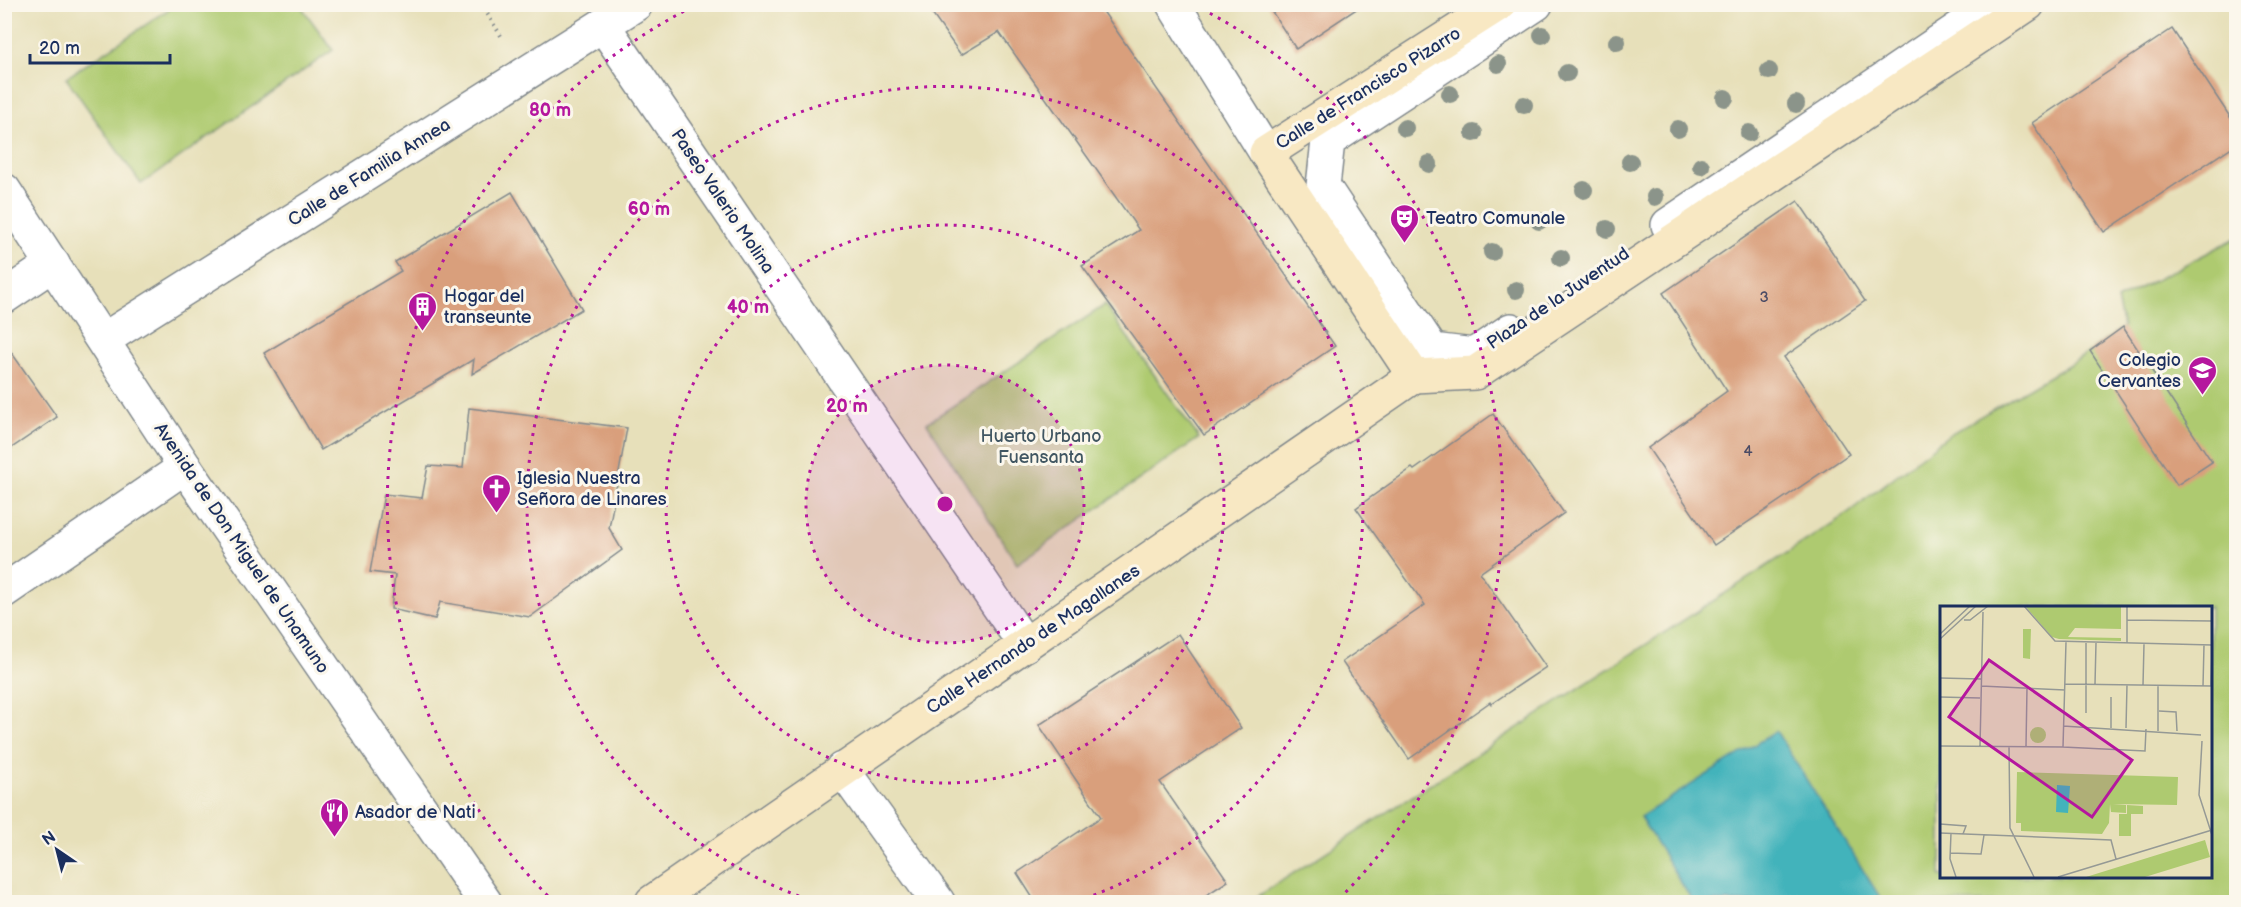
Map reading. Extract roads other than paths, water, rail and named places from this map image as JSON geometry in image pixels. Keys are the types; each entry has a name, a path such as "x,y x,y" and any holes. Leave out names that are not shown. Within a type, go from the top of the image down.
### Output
{"street":[{"name":"Calle de Familia Annea","path":"103,340 636,4"},
{"path":"1173,4 1266,153 1414,376"},
{"name":"Calle de Francisco Pizarro","path":"1266,153 1499,4"},
{"name":"Plaza de la Juventud","path":"1536,4 1328,141 1323,186 1432,350 1474,355 1995,4"},
{"name":"Plaza de la Juventud","path":"1414,376 1475,373 2028,4"},
{"name":"Paseo Valerio Molina","path":"603,25 1025,645"},
{"name":"Avenida de Don Miguel de Unamuno","path":"4,190 185,467 485,903"},
{"path":"4,297 53,264"},
{"name":"Calle Hernando de Magallanes","path":"652,903 1414,376"},
{"path":"4,591 185,467"},
{"path":"842,770 938,903"}],"water":[{"path":"1776,731 1883,902 1693,902 1640,817"}],"place":[{"name":"Teatro Comunale","path":"1405,244"},
{"name":"Hogar del transeunte","path":"423,332"},
{"name":"Colegio Cervantes","path":"2202,396"},
{"name":"Iglesia Nuestra Señora de Linares","path":"496,514"},
{"name":"Asador de Nati","path":"334,838"}],"park label":[{"name":"Huerto Urbano Fuensanta","path":"1041,446"}]}
